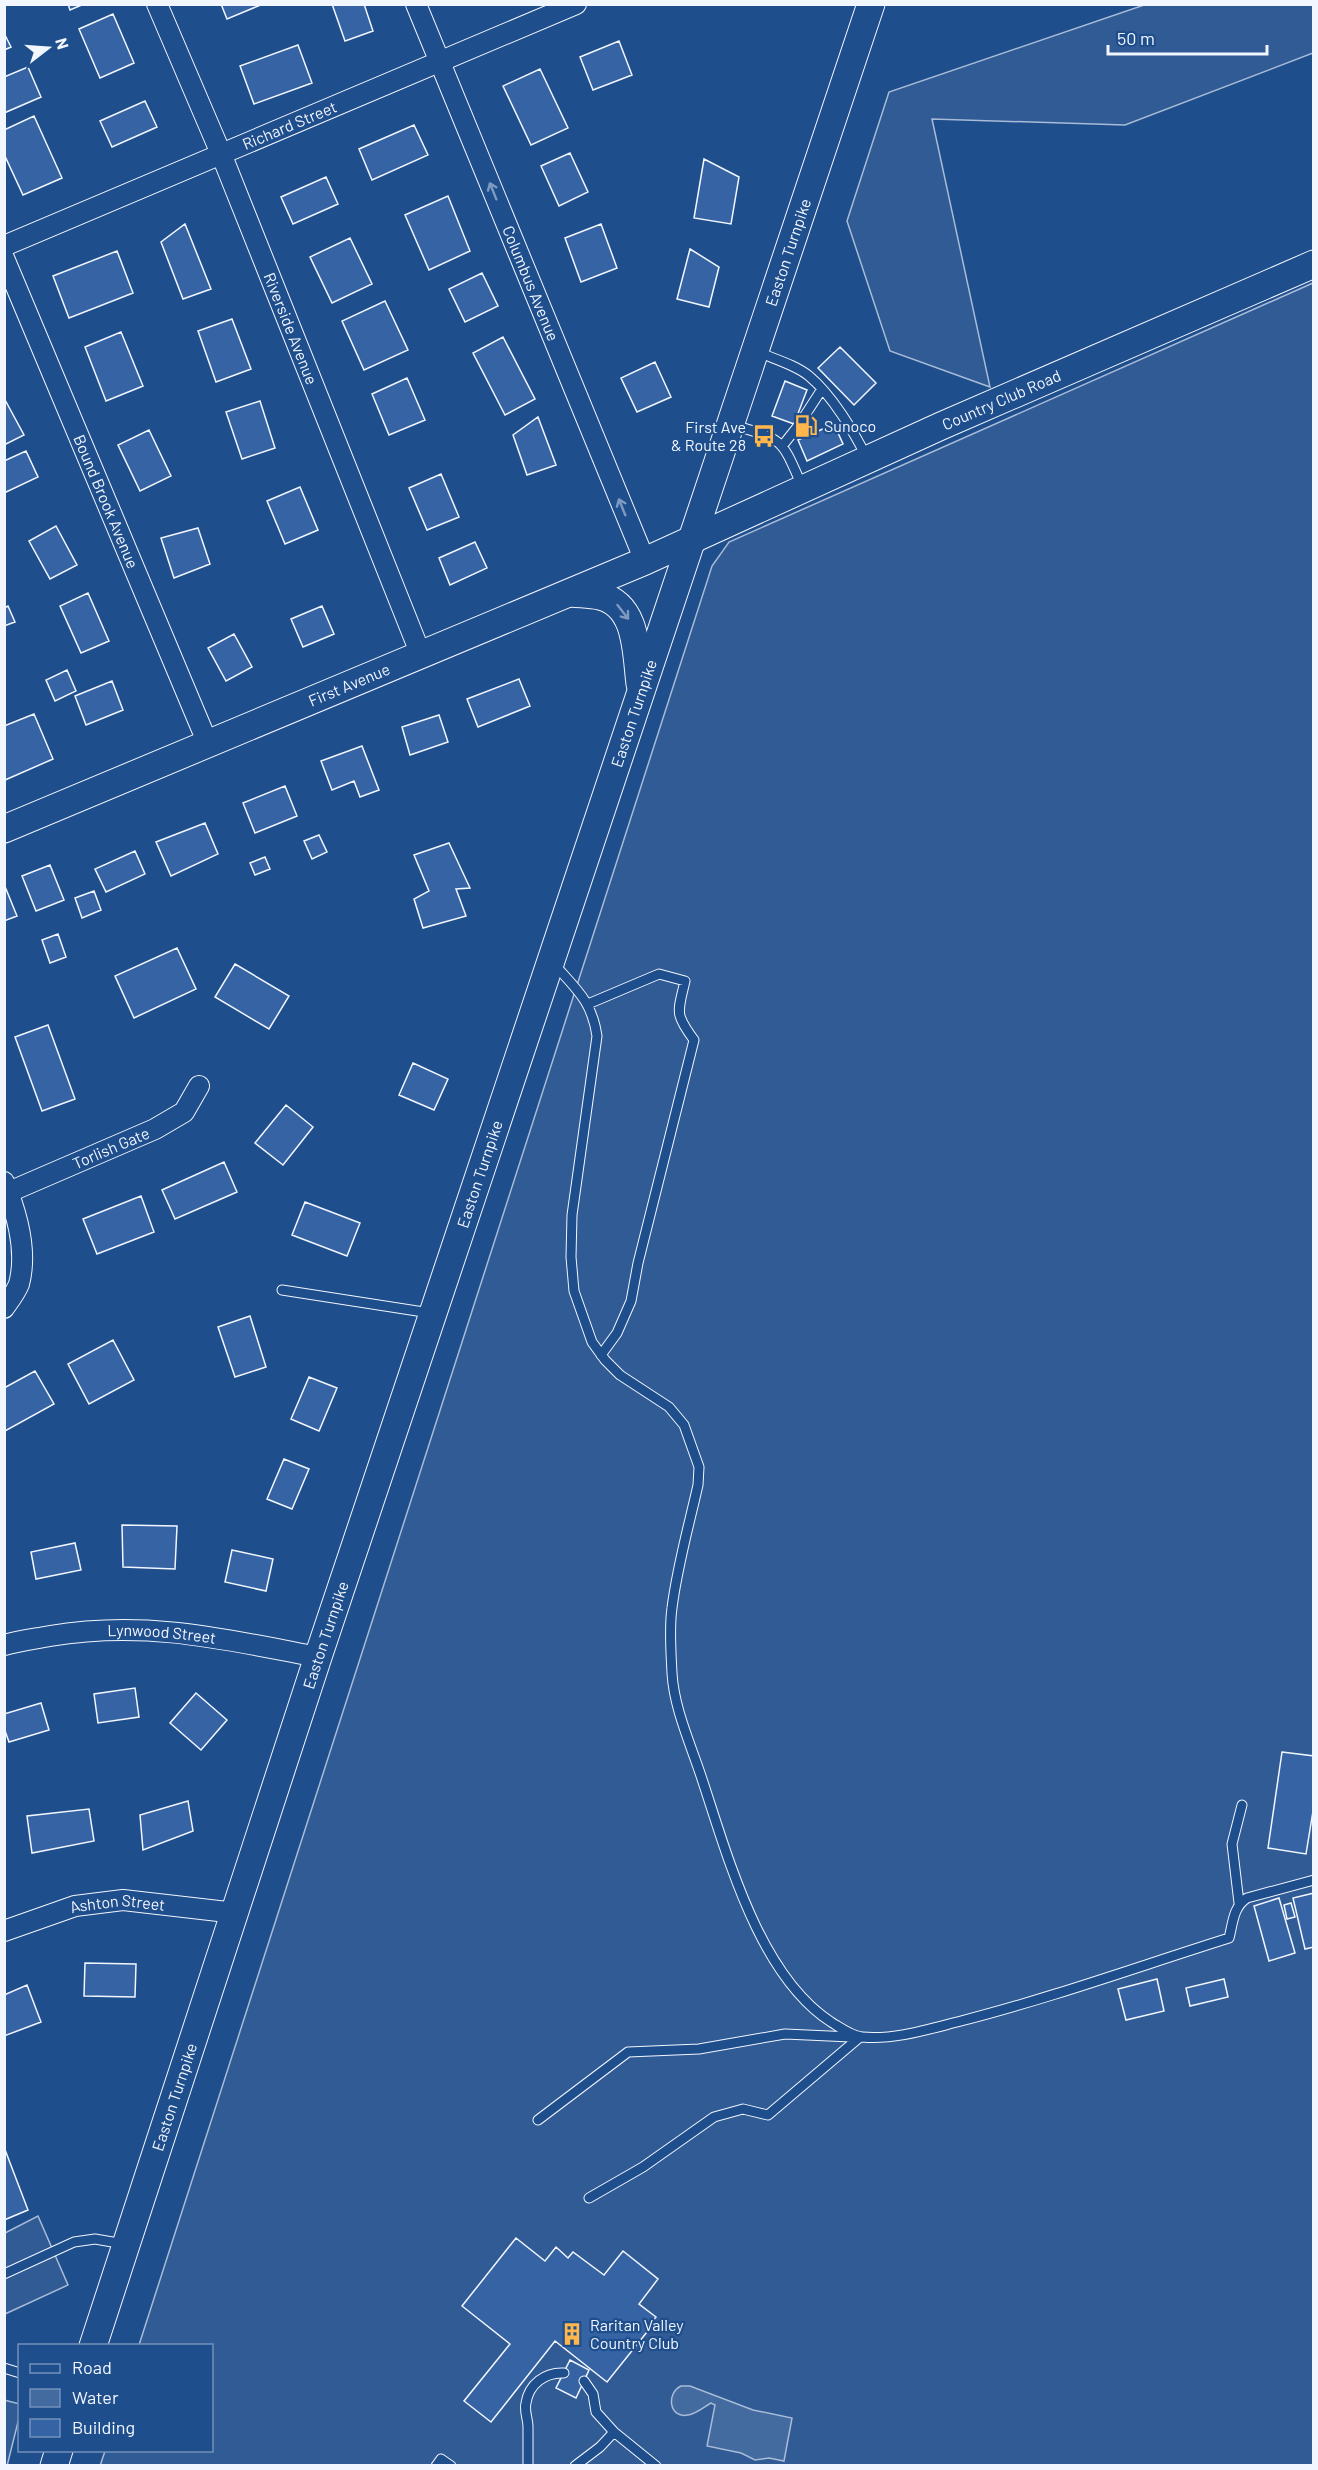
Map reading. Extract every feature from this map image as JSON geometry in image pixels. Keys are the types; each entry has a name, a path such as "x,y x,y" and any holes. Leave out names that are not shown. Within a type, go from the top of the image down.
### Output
{"main road":[{"name":"Easton Turnpike","path":"94,2344 318,1657 871,4"},
{"name":"Country Club Road","path":"692,539 1314,264"},
{"name":"First Avenue","path":"4,829 571,593 692,539"},
{"path":"571,593 600,596 612,601 622,609 631,624 641,691"}],"street":[{"name":"Riverside Avenue","path":"157,4 222,156 421,655"},
{"name":"Columbus Avenue","path":"416,4 645,561"},
{"name":"Richard Street","path":"4,246 222,156 576,4"},
{"name":"Bound Brook Avenue","path":"4,258 208,744"},
{"name":"Torlish Gate","path":"7,1187 155,1129 184,1112 199,1086"},
{"path":"4,1308 18,1285 22,1257 20,1229 7,1187"},
{"name":"Lynwood Street","path":"4,1645 81,1631 136,1629 194,1633 318,1657"},
{"name":"Ashton Street","path":"4,1931 75,1906 123,1900 236,1913"}],"lane":[{"path":"756,351 808,375 822,389 856,437 868,460"},
{"path":"783,445 822,389"},
{"path":"731,424 772,436 783,445 803,489"},
{"path":"550,960 588,1004 594,1016 597,1036 572,1215 571,1257 574,1291 592,1342 601,1355 620,1374 669,1407 684,1425 699,1467 698,1485 671,1609 672,1675 676,1701 750,1913 780,1971 822,2017 846,2032 860,2037"},
{"path":"588,1004 659,974 686,981 678,1013 681,1022 694,1040 638,1263 631,1301 626,1317 601,1355"},
{"path":"282,1290 432,1314"},
{"path":"1239,1903 1232,1844 1242,1805"},
{"path":"538,2120 628,2052 699,2049 785,2034 880,2037 917,2032 1005,2009 1229,1938 1239,1903 1247,1898 1314,1880"},
{"path":"590,2198 643,2167 714,2118 743,2109 768,2115 860,2037"},
{"path":"4,2274 74,2242 95,2239 127,2244"},
{"path":"528,2466 528,2422 525,2403 528,2394 540,2379 564,2373"},
{"path":"584,2381 593,2394 596,2412 614,2432 656,2466"},
{"path":"575,2466 600,2447 614,2432"},
{"path":"436,2466 441,2459 451,2466"}],"shaded area":[{"path":"1147,4 1313,5 1313,53 1125,125 932,119 990,387 890,351 847,221 889,92"},
{"path":"1313,283 1313,2465 100,2466 105,2452 213,2452 213,2344 139,2344 712,566 729,542"},
{"path":"38,2216 68,2285 5,2314 5,2233"},
{"path":"4,2400 18,2404 18,2422 7,2466 4,2465"}],"water":[{"path":"681,2386 690,2386 753,2410 792,2418 784,2461 769,2458 755,2460 741,2453 707,2446 715,2405 711,2403 688,2415 677,2413 673,2409 672,2399 676,2389"}],"building":[{"path":"68,4 84,4 70,10"},
{"path":"221,4 263,4 227,19"},
{"path":"332,4 364,4 373,31 345,41"},
{"path":"113,14 134,63 100,78 79,29"},
{"path":"4,33 11,47 4,50"},
{"path":"619,41 632,75 593,90 580,57"},
{"path":"298,45 312,83 254,104 240,66"},
{"path":"28,67 41,97 4,113 4,77"},
{"path":"540,69 568,128 531,145 503,86"},
{"path":"145,101 157,127 112,147 100,121"},
{"path":"34,116 62,178 23,195 4,154 4,130"},
{"path":"414,125 428,155 372,180 359,149"},
{"path":"570,153 588,192 559,206 541,166"},
{"path":"704,159 739,177 731,224 694,218"},
{"path":"326,177 338,204 293,224 281,197"},
{"path":"448,196 470,251 429,270 405,215"},
{"path":"185,224 211,289 183,299 161,242"},
{"path":"601,224 617,268 581,282 565,238"},
{"path":"350,238 372,284 332,303 310,257"},
{"path":"690,249 719,267 709,307 677,299"},
{"path":"117,251 133,293 69,318 53,276"},
{"path":"482,273 498,306 465,322 449,289"},
{"path":"385,301 408,350 364,370 342,321"},
{"path":"232,319 251,369 216,382 198,331"},
{"path":"121,332 143,386 106,401 85,347"},
{"path":"503,337 535,399 505,415 473,353"},
{"path":"840,347 876,383 854,405 818,368"},
{"path":"655,362 671,397 637,412 621,378"},
{"path":"407,378 425,420 389,435 372,394"},
{"path":"785,381 807,390 794,424 772,416"},
{"path":"4,398 24,435 4,445"},
{"path":"260,401 275,448 242,459 226,412"},
{"path":"538,417 556,465 527,475 513,435"},
{"path":"834,424 843,444 807,461 798,440"},
{"path":"149,430 171,476 140,491 118,445"},
{"path":"26,451 38,477 4,493 4,461"},
{"path":"441,474 459,517 427,530 409,488"},
{"path":"300,487 318,530 285,544 267,501"},
{"path":"56,526 77,565 50,579 29,541"},
{"path":"198,528 210,564 174,578 161,538"},
{"path":"475,542 487,568 450,585 439,558"},
{"path":"88,593 109,641 81,653 60,606"},
{"path":"8,606 15,622 4,626 4,608"},
{"path":"322,606 334,634 303,647 291,619"},
{"path":"234,634 252,667 226,681 208,648"},
{"path":"67,670 76,691 55,701 46,680"},
{"path":"519,679 530,706 478,727 467,699"},
{"path":"112,681 123,710 86,725 75,696"},
{"path":"34,714 53,759 5,780 4,726"},
{"path":"439,715 448,742 410,755 402,727"},
{"path":"362,746 379,790 360,797 354,781 332,790 321,761"},
{"path":"285,786 297,816 255,833 243,803"},
{"path":"205,823 218,854 171,876 156,842"},
{"path":"319,835 327,852 312,859 304,841"},
{"path":"449,843 470,888 456,889 466,916 423,928 414,899 429,891 414,855"},
{"path":"135,851 145,874 106,892 95,869"},
{"path":"265,857 270,869 255,875 250,863"},
{"path":"50,865 64,900 36,911 22,876"},
{"path":"4,884 17,916 4,921"},
{"path":"94,891 101,910 82,918 75,898"},
{"path":"58,934 66,957 50,963 42,940"},
{"path":"177,948 196,989 134,1018 115,976"},
{"path":"235,964 289,996 269,1029 215,997"},
{"path":"48,1025 75,1099 42,1111 15,1037"},
{"path":"413,1063 448,1079 434,1110 399,1095"},
{"path":"286,1105 313,1127 283,1165 255,1143"},
{"path":"224,1162 237,1192 175,1219 162,1190"},
{"path":"141,1196 154,1232 97,1254 83,1219"},
{"path":"305,1202 360,1223 347,1256 292,1235"},
{"path":"250,1316 266,1367 235,1377 218,1327"},
{"path":"113,1340 134,1380 89,1404 68,1364"},
{"path":"35,1371 54,1404 5,1431 4,1388"},
{"path":"309,1377 337,1388 319,1431 291,1419"},
{"path":"284,1459 309,1469 292,1509 267,1499"},
{"path":"122,1525 177,1526 175,1569 123,1567"},
{"path":"75,1543 81,1570 36,1579 31,1552"},
{"path":"232,1550 273,1559 266,1591 225,1582"},
{"path":"135,1688 139,1717 98,1723 94,1694"},
{"path":"196,1693 227,1720 201,1750 170,1723"},
{"path":"41,1703 49,1730 9,1742 4,1728 4,1714"},
{"path":"1282,1752 1314,1756 1314,1805 1306,1854 1268,1848"},
{"path":"188,1801 193,1831 143,1850 140,1815"},
{"path":"89,1809 94,1841 32,1853 27,1816"},
{"path":"1314,1893 1314,1947 1305,1949 1293,1898"},
{"path":"1279,1898 1295,1953 1269,1961 1254,1906"},
{"path":"1291,1903 1295,1917 1287,1919 1284,1905"},
{"path":"85,1963 136,1964 135,1997 84,1996"},
{"path":"1157,1979 1164,2011 1126,2020 1118,1989"},
{"path":"1224,1979 1228,1997 1190,2006 1186,1988"},
{"path":"27,1985 41,2022 4,2036 4,1995"},
{"path":"4,2147 28,2210 4,2220"},
{"name":"Raritan Valley Country Club","path":"516,2238 545,2261 556,2247 568,2258 573,2252 604,2275 623,2251 658,2279 639,2304 656,2317 649,2325 651,2327 607,2382 555,2341 491,2422 464,2401 510,2344 462,2306"},
{"path":"570,2360 589,2370 576,2398 556,2388"}],"place":[{"name":"Sunoco","path":"806,426"},
{"name":"First Ave & Route 28","path":"764,436"},
{"name":"Raritan Valley Country Club","path":"572,2334"}]}
